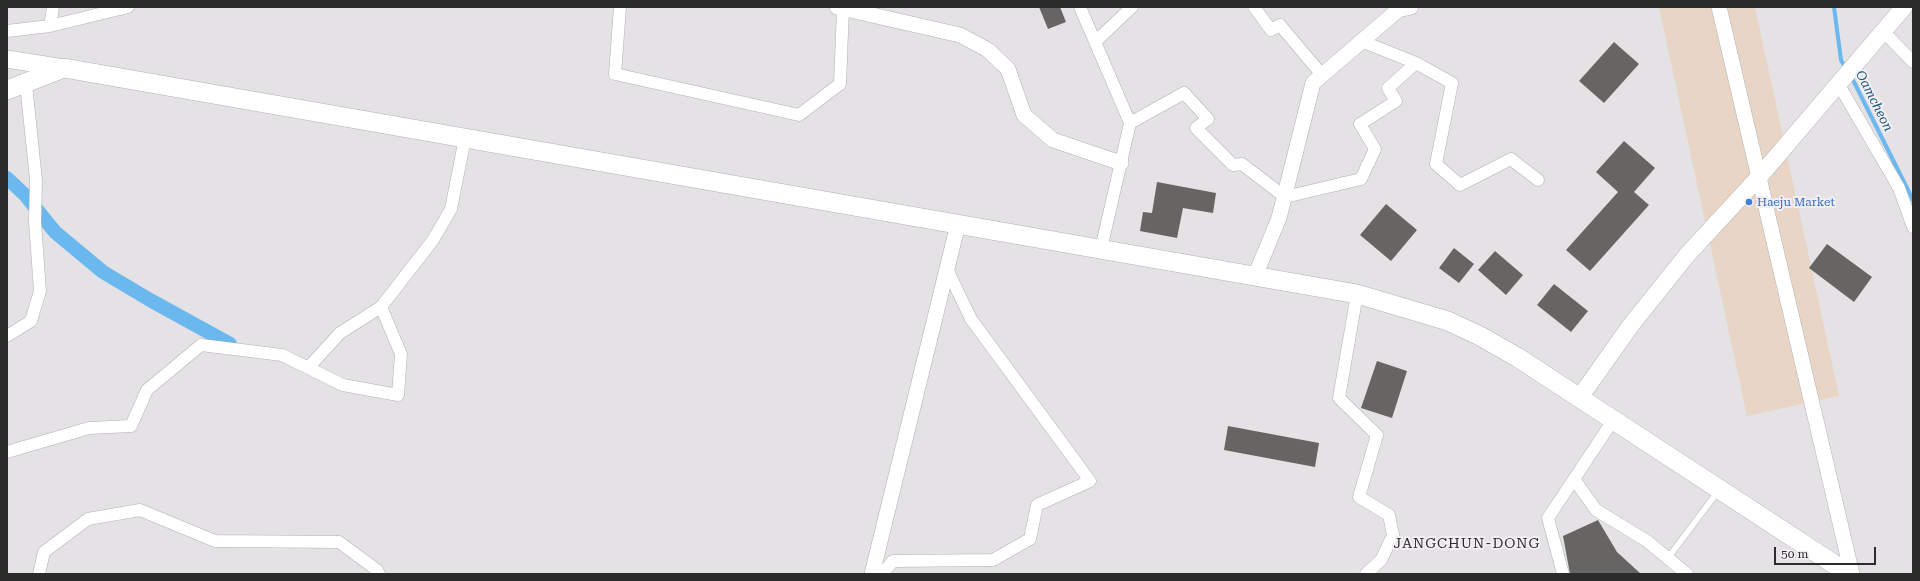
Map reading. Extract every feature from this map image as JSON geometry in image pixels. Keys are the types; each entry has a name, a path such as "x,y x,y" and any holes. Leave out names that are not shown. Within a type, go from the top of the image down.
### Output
{"main road":[{"path":"1580,397 1631,325 1687,255 1759,177 1858,63 1904,7"},
{"path":"7,59 1357,294 1448,321 1480,336 1517,357 1850,574"},
{"path":"7,90 26,84 64,68"}],"street":[{"path":"50,26 53,7"},
{"path":"7,31 50,26 128,7"},
{"path":"620,7 615,74 799,115 840,84 841,7 960,35 988,50 1008,69 1024,115 1053,140 1121,163"},
{"path":"1080,7 1130,123 1101,249"},
{"path":"1095,42 1132,7"},
{"path":"1254,7 1271,30 1280,25 1322,75"},
{"path":"1719,7 1850,574"},
{"path":"1255,276 1279,218 1313,83 1402,8"},
{"path":"1884,32 1913,62"},
{"path":"1361,41 1416,62 1452,83 1436,164 1460,185 1511,159 1538,180"},
{"path":"1285,197 1362,179 1375,149 1360,124 1396,101 1388,88 1416,62"},
{"path":"7,336 32,322 40,290 35,222 36,195 26,84"},
{"path":"1838,85 1899,188 1913,227"},
{"path":"1130,123 1184,93 1208,119 1196,128 1233,165 1242,164 1285,197"},
{"path":"308,368 340,333 380,307 433,240 451,209 465,138"},
{"path":"881,574 958,224"},
{"path":"881,574 893,561 993,560 1030,539 1037,504 1090,481 971,319 947,269"},
{"path":"1357,294 1339,398 1377,435 1359,497 1389,515 1393,535 1381,560 1366,574"},
{"path":"7,452 89,428 131,426 147,390 201,345 282,354 343,385 398,395 401,354 380,307"},
{"path":"1563,574 1548,518 1614,419"},
{"path":"1574,480 1596,510 1647,541 1687,574"},
{"path":"39,574 44,552 88,519 140,510 215,541 339,542 377,570 379,574"}],"lane":[{"path":"1668,558 1720,488"}],"shaded area":[{"name":"Haeju Market","path":"1659,7 1755,7 1839,396 1747,416"}],"building":[{"path":"1039,7 1060,7 1066,22 1048,29"},
{"path":"1614,42 1639,64 1604,103 1579,81"},
{"path":"1624,141 1655,168 1634,192 1649,205 1590,271 1566,250 1618,192 1596,172"},
{"path":"1157,182 1216,193 1213,213 1183,208 1177,238 1140,231 1143,212 1152,213"},
{"path":"1386,204 1417,230 1391,261 1360,235"},
{"path":"1827,244 1872,277 1854,302 1809,268"},
{"path":"1454,248 1474,264 1459,283 1439,268"},
{"path":"1495,251 1523,275 1506,295 1478,270"},
{"path":"1554,284 1588,311 1571,332 1537,305"},
{"path":"1377,361 1407,371 1392,418 1361,408"},
{"path":"1228,426 1319,443 1315,467 1224,450"},
{"path":"1598,520 1617,552 1641,574 1570,574 1563,536"}],"waterway":[{"name":"Oamcheon","path":"1834,7 1841,60 1846,69"},
{"name":"Oamcheon","path":"1851,76 1913,200"},
{"path":"7,178 26,196 55,232 103,272 230,344"}],"place":[{"name":"Haeju Market","path":"1749,202"}],"district":[{"name":"JANGCHUN-DONG","path":"1467,544"}]}
